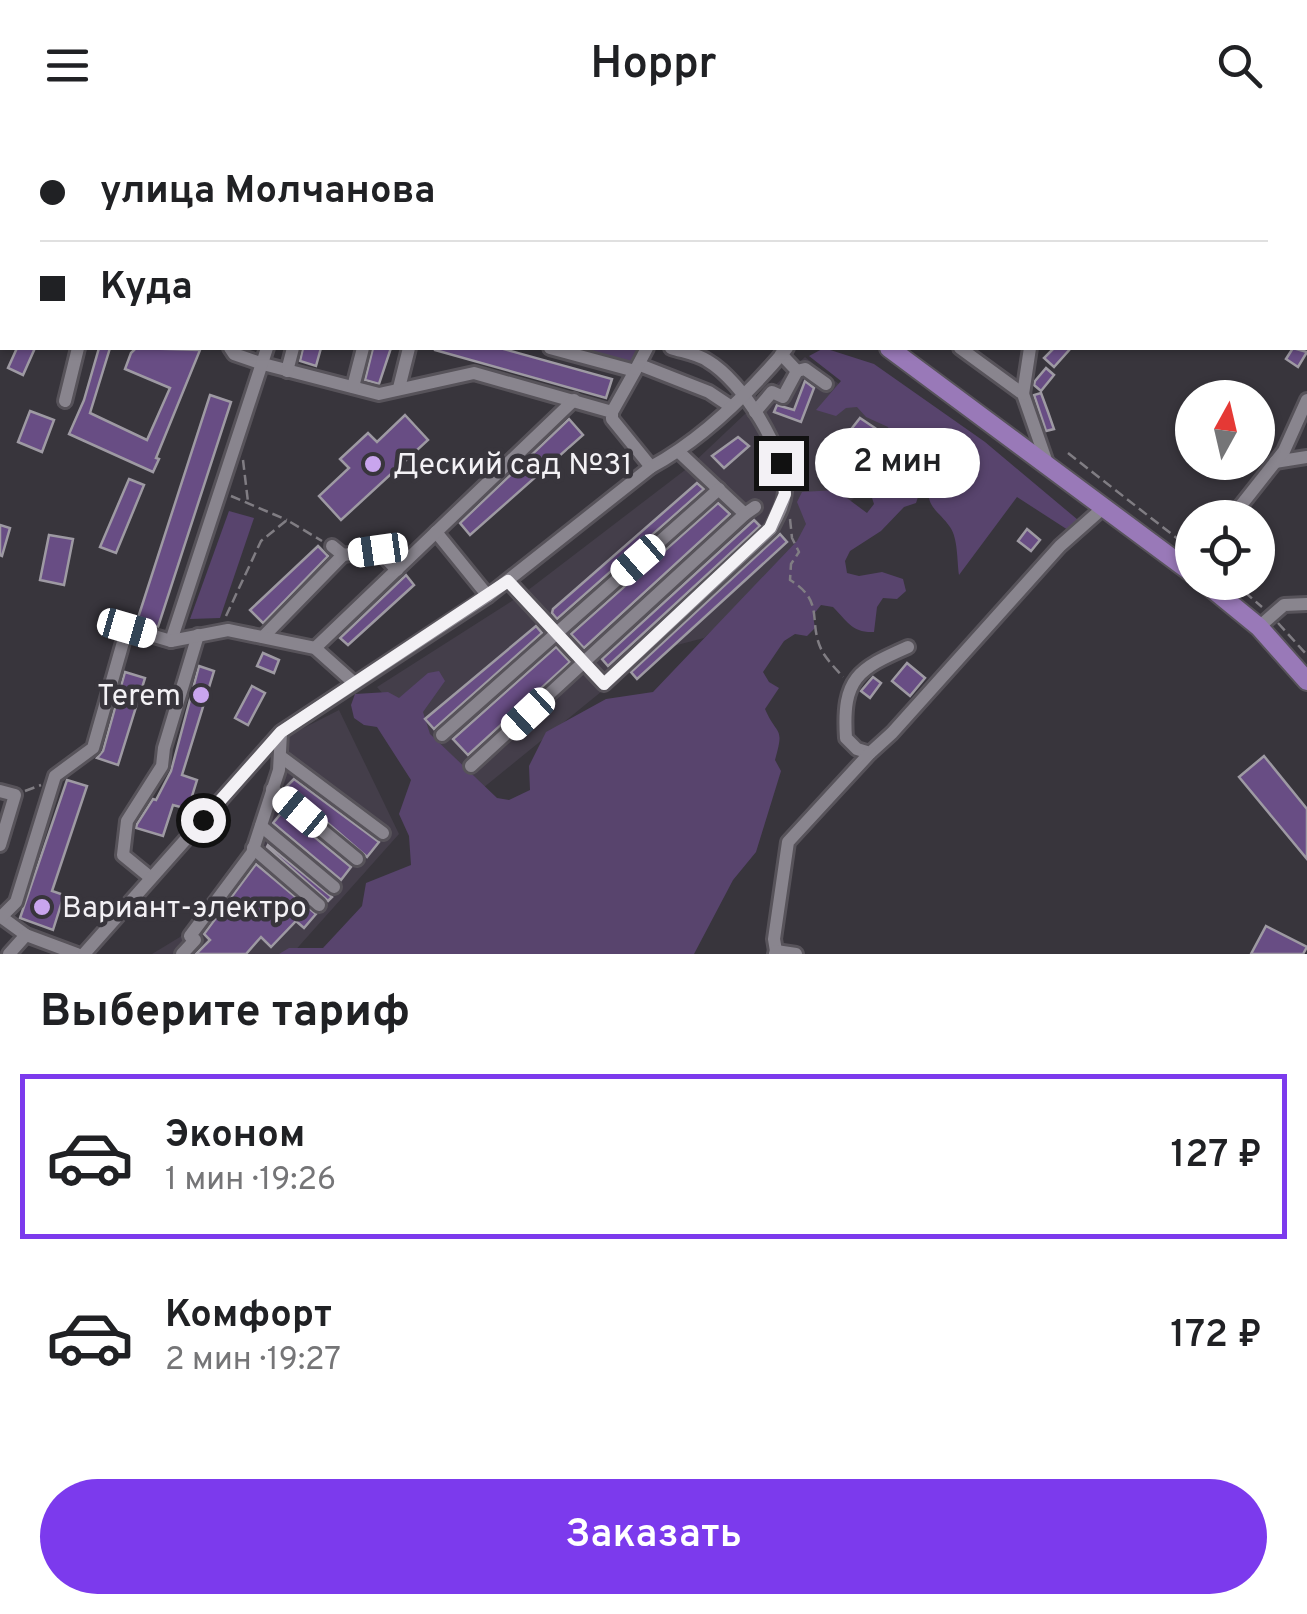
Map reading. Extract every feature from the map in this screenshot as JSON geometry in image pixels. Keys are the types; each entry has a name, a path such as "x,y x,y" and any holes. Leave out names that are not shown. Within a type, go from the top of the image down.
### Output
{"main road":[{"path":"892,350 1175,558"},
{"path":"1226,600 1259,628 1307,682"}],"street":[{"path":"65,402 78,350"},
{"path":"231,350 262,364 379,394 474,372 612,412"},
{"path":"171,641 266,350"},
{"path":"287,370 292,350"},
{"path":"353,387 363,350"},
{"path":"398,388 408,350"},
{"path":"559,350 637,368 709,392 730,406"},
{"path":"646,350 612,412 612,419 651,467"},
{"path":"508,581 604,684 770,528 782,504 784,486 781,463 755,412 744,394 708,360 677,350"},
{"path":"963,350 1024,394"},
{"path":"1030,350 1024,394 1047,462"},
{"path":"353,682 315,648 228,630 171,641 127,628 93,748 49,784 16,902 1,916 26,935 80,954 281,732 488,596 651,467 679,452 744,394 784,351 798,371"},
{"path":"798,371 805,370 826,384"},
{"path":"755,412 772,392 783,397 798,371"},
{"path":"315,648 574,400"},
{"path":"1275,462 1284,452 1307,400"},
{"path":"471,766 750,511 679,452"},
{"path":"1275,462 1307,458"},
{"path":"1244,500 1261,480"},
{"path":"442,734 719,489"},
{"path":"796,954 776,952 774,939 788,842 1060,546 1104,507"},
{"path":"436,532 488,596"},
{"path":"263,637 338,551 378,550 397,570"},
{"path":"1259,628 1284,605 1307,604"},
{"path":"151,878 123,854 127,820 162,766 198,636"},
{"path":"870,753 846,738 849,690 866,666 908,647"},
{"path":"182,954 195,940 190,936 253,848 280,756 281,732"},
{"path":"280,756 383,833"},
{"path":"272,789 357,859"},
{"path":"0,790 14,795 0,846"},
{"path":"260,826 334,887"},
{"path":"253,848 319,906"},
{"path":"9,954 26,935"}],"path":[{"path":"240,434 248,503"},
{"path":"1068,453 1175,537"},
{"path":"220,491 288,520 338,551"},
{"path":"782,504 799,552 790,580 813,600 821,650 849,690"},
{"path":"219,631 261,540 288,520"},
{"path":"14,795 49,784"}],"shaded area":[{"path":"557,350 639,350 635,371"},
{"path":"830,350 874,364 985,442 1078,520 1068,530 1017,497 959,575 953,532 931,504 929,486 923,482 916,503 904,507 881,531 850,551 845,561 847,573 859,576 882,572 903,579 906,591 897,599 883,598 877,607 874,632 855,628 833,607 821,605 813,615 815,628 807,636 795,634 784,641 763,672 779,688 765,709 778,732 775,760 781,771 756,852 733,880 694,954 279,954 289,948 323,948 362,906 366,883 411,865 409,836 399,814 411,780 377,727 354,718 351,705 355,694 388,692 399,698 428,673 439,671 445,681 423,712 430,734 497,798 509,800 530,790 529,766 546,732 606,699 653,692 797,541 806,524 797,502 802,492 836,490 867,513 874,504 869,483 872,469 892,438 888,427 866,417 857,407 846,408 836,416 816,410 841,381 809,356"},
{"path":"805,357 913,443 704,638 650,652 472,797 377,687 523,594 689,467"},
{"path":"229,511 254,518 220,618 190,619"},
{"path":"339,710 399,834 292,954 152,954 180,937 263,833 282,782 290,735"}],"building":[{"path":"16,350 34,350 23,375 8,368"},
{"path":"98,350 109,350 90,413 147,440 170,388 125,369 131,353 200,350 153,472 69,434"},
{"path":"303,350 320,350 316,366 300,361"},
{"path":"372,350 390,350 379,384 365,380"},
{"path":"435,350 507,350 612,379 606,398"},
{"path":"1052,350 1069,350 1054,367 1044,358"},
{"path":"1292,350 1307,352 1298,367 1286,359"},
{"path":"1046,368 1054,375 1041,391 1034,385"},
{"path":"805,381 814,388 801,422 774,412 777,405 794,410"},
{"path":"1041,393 1054,429 1046,431 1034,395"},
{"path":"210,395 231,402 158,627 137,621"},
{"path":"30,411 54,420 42,452 18,442"},
{"name":"Деский сад №31","path":"405,415 428,440 341,520 319,496 349,468 340,459 368,433 377,442"},
{"path":"860,418 875,428 864,443 849,432"},
{"path":"569,419 583,435 470,535 460,523"},
{"path":"738,437 749,446 724,468 712,456"},
{"path":"129,479 144,485 116,553 100,547"},
{"path":"697,483 704,489 557,619 553,609"},
{"path":"718,503 730,514 584,648 571,634"},
{"path":"754,520 760,526 608,666 602,659"},
{"path":"0,525 10,528 2,556 0,555"},
{"path":"1027,529 1040,540 1031,551 1018,541"},
{"path":"780,534 787,542 637,679 631,672"},
{"path":"49,535 73,539 64,585 40,580"},
{"path":"318,546 328,556 263,623 250,610"},
{"path":"406,575 414,585 348,645 340,638"},
{"path":"536,626 542,633 434,729 425,719"},
{"path":"556,647 570,662 468,755 453,739"},
{"path":"263,653 279,660 274,673 257,666"},
{"path":"907,663 925,678 910,696 892,681"},
{"path":"199,666 214,671 182,775 197,780 188,809 173,805 163,836 136,828 171,771"},
{"path":"125,672 145,678 118,765 97,758 103,751"},
{"path":"873,677 881,683 870,698 861,691"},
{"path":"252,686 265,693 248,725 235,718"},
{"path":"1264,756 1307,809 1307,859 1239,777"},
{"path":"294,779 379,842 367,857 286,787"},
{"path":"67,780 87,786 52,891 64,895 53,930 20,918"},
{"path":"283,811 351,867 341,880 273,823"},
{"path":"268,845 332,897 328,901"},
{"path":"256,864 316,914 304,928 296,921 271,947 261,937 246,954 196,954 210,940 204,934"},
{"path":"1266,926 1307,947 1303,954 1251,954"}],"place":[{"name":"Деский сад №31","path":"373,464"},
{"name":"Terem","path":"201,695"},
{"name":"Вариант-электро","path":"42,907"}],"route":[{"path":"203,820 281,732 508,581 604,684 770,528 785,494 781,463"}]}
